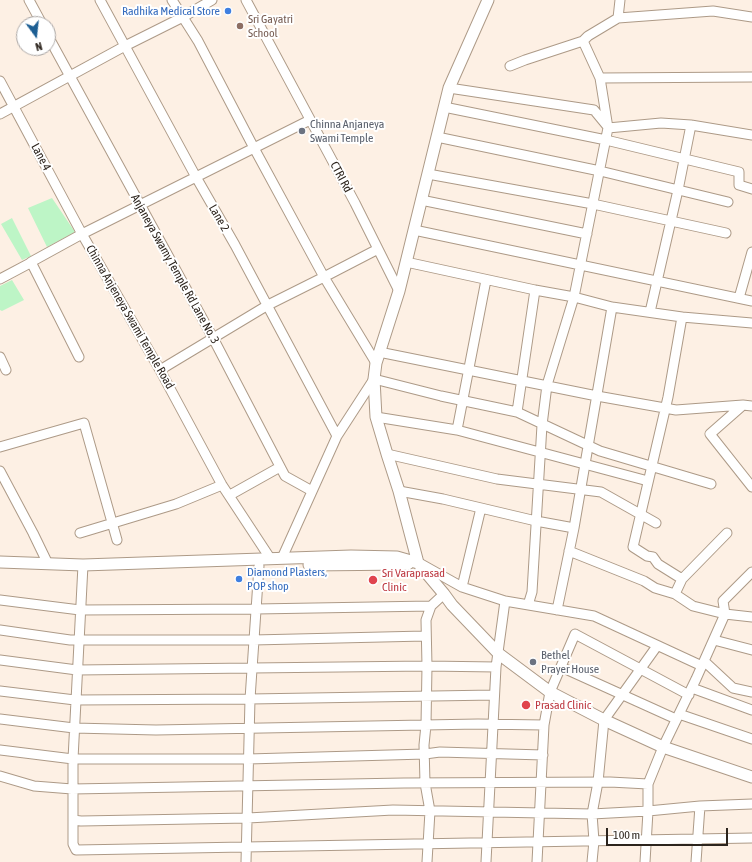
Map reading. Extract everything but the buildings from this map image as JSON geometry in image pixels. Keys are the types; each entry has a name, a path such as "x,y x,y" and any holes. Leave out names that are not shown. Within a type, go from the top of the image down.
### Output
{"street":[{"path":"29,0 38,16"},
{"name":"Lane 2","path":"100,0 196,178 268,305 337,436"},
{"path":"172,0 198,41 324,277 376,363"},
{"path":"0,114 125,46 183,17 212,0"},
{"name":"CTRI Rd","path":"246,0 399,291"},
{"path":"488,0 448,88 399,291 379,352 374,379 376,417 399,491 418,563 452,605 498,654 550,692 604,720 663,747 752,777"},
{"path":"618,18 620,0"},
{"path":"510,66 583,41 588,36 618,18 713,11 752,17"},
{"path":"528,605 532,592 542,425 547,385 574,297 608,128 600,78 583,41"},
{"name":"Anjaneya Swamy Temple Rd Lane No. 3","path":"56,51 213,338 285,476 312,491"},
{"path":"600,78 752,77"},
{"name":"Lane 4","path":"0,81 82,234"},
{"path":"448,88 594,110 608,128"},
{"path":"444,107 606,140 739,172 739,185 752,189"},
{"name":"Chinna Anjeneya Swami Temple Road","path":"270,558 222,485 160,370 82,234 310,120"},
{"path":"608,128 661,122 752,135"},
{"path":"650,312 678,190 690,125"},
{"path":"436,137 600,171 728,202"},
{"path":"428,174 593,204 726,233"},
{"path":"421,200 587,234"},
{"path":"414,230 752,301"},
{"path":"0,279 82,234"},
{"path":"160,370 268,305 378,249"},
{"path":"739,298 752,252"},
{"path":"32,262 80,357"},
{"path":"406,262 486,280 574,297 612,307 682,317 752,323"},
{"path":"457,430 486,280"},
{"path":"517,412 535,290"},
{"path":"557,610 574,528 612,307"},
{"path":"682,317 665,408 632,547 647,556 653,557 658,564 682,579"},
{"path":"379,352 597,396 676,410 747,406"},
{"path":"0,357 6,370"},
{"path":"282,558 337,436 374,379"},
{"path":"374,379 463,401 517,412 600,451 711,484"},
{"path":"747,406 710,434 752,487"},
{"path":"376,417 457,430 648,481"},
{"path":"0,447 84,423 117,540"},
{"path":"387,454 497,479 602,492 656,523"},
{"path":"230,496 280,467"},
{"path":"0,471 34,533 48,564"},
{"path":"80,534 176,504 222,485"},
{"path":"399,491 443,499 536,521 574,528"},
{"path":"462,587 481,508"},
{"path":"675,594 682,579 727,533"},
{"path":"569,551 644,581 655,588 675,594 693,606 725,614 752,616"},
{"path":"0,562 48,564 83,568 270,558 397,557 418,563 462,587 506,602 594,616 658,646 703,664 733,688 752,692"},
{"path":"0,569 346,564 405,565 418,563"},
{"path":"246,862 250,699 259,566"},
{"path":"83,568 75,700 72,790 73,844 76,850 752,838"},
{"path":"645,862 648,784 677,716 690,692 725,614 723,601 752,572"},
{"path":"427,862 430,811 426,783 426,754 424,745 426,725 427,666 426,620 431,606 444,594"},
{"path":"0,600 80,610 431,606"},
{"path":"486,862 496,667 506,602"},
{"path":"0,630 70,640 253,640 426,636"},
{"path":"537,862 544,725 550,692 575,634 641,669 690,692 752,710"},
{"path":"714,640 752,650"},
{"path":"592,862 594,841 592,814 598,782 604,720 658,646"},
{"path":"0,660 77,670 427,666 496,667"},
{"path":"562,667 623,695 677,716 752,739"},
{"path":"0,690 75,700 494,695"},
{"path":"0,719 74,728 156,730 493,724 544,725"},
{"path":"0,750 73,759 248,759 426,754 440,752 543,755"},
{"path":"0,776 34,786 72,790 426,783 598,782 648,784"},
{"path":"73,820 248,818 393,810 592,814 700,806 752,804"},
{"path":"696,862 700,806"}],"green space":[{"path":"52,198 75,232 47,247 28,208"},
{"path":"12,218 31,256 22,260 1,224"},
{"path":"12,280 24,300 2,311 0,310 0,286"}],"place":[{"name":"Radhika Medical Store","path":"228,11"},
{"name":"Sri Gayatri School","path":"240,26"},
{"name":"Chinna Anjaneya Swami Temple","path":"302,131"},
{"name":"Diamond Plasters, POP shop","path":"239,579"},
{"name":"Sri Varaprasad Clinic","path":"373,580"},
{"name":"Bethel Prayer House","path":"533,662"},
{"name":"Prasad Clinic","path":"526,705"}]}
